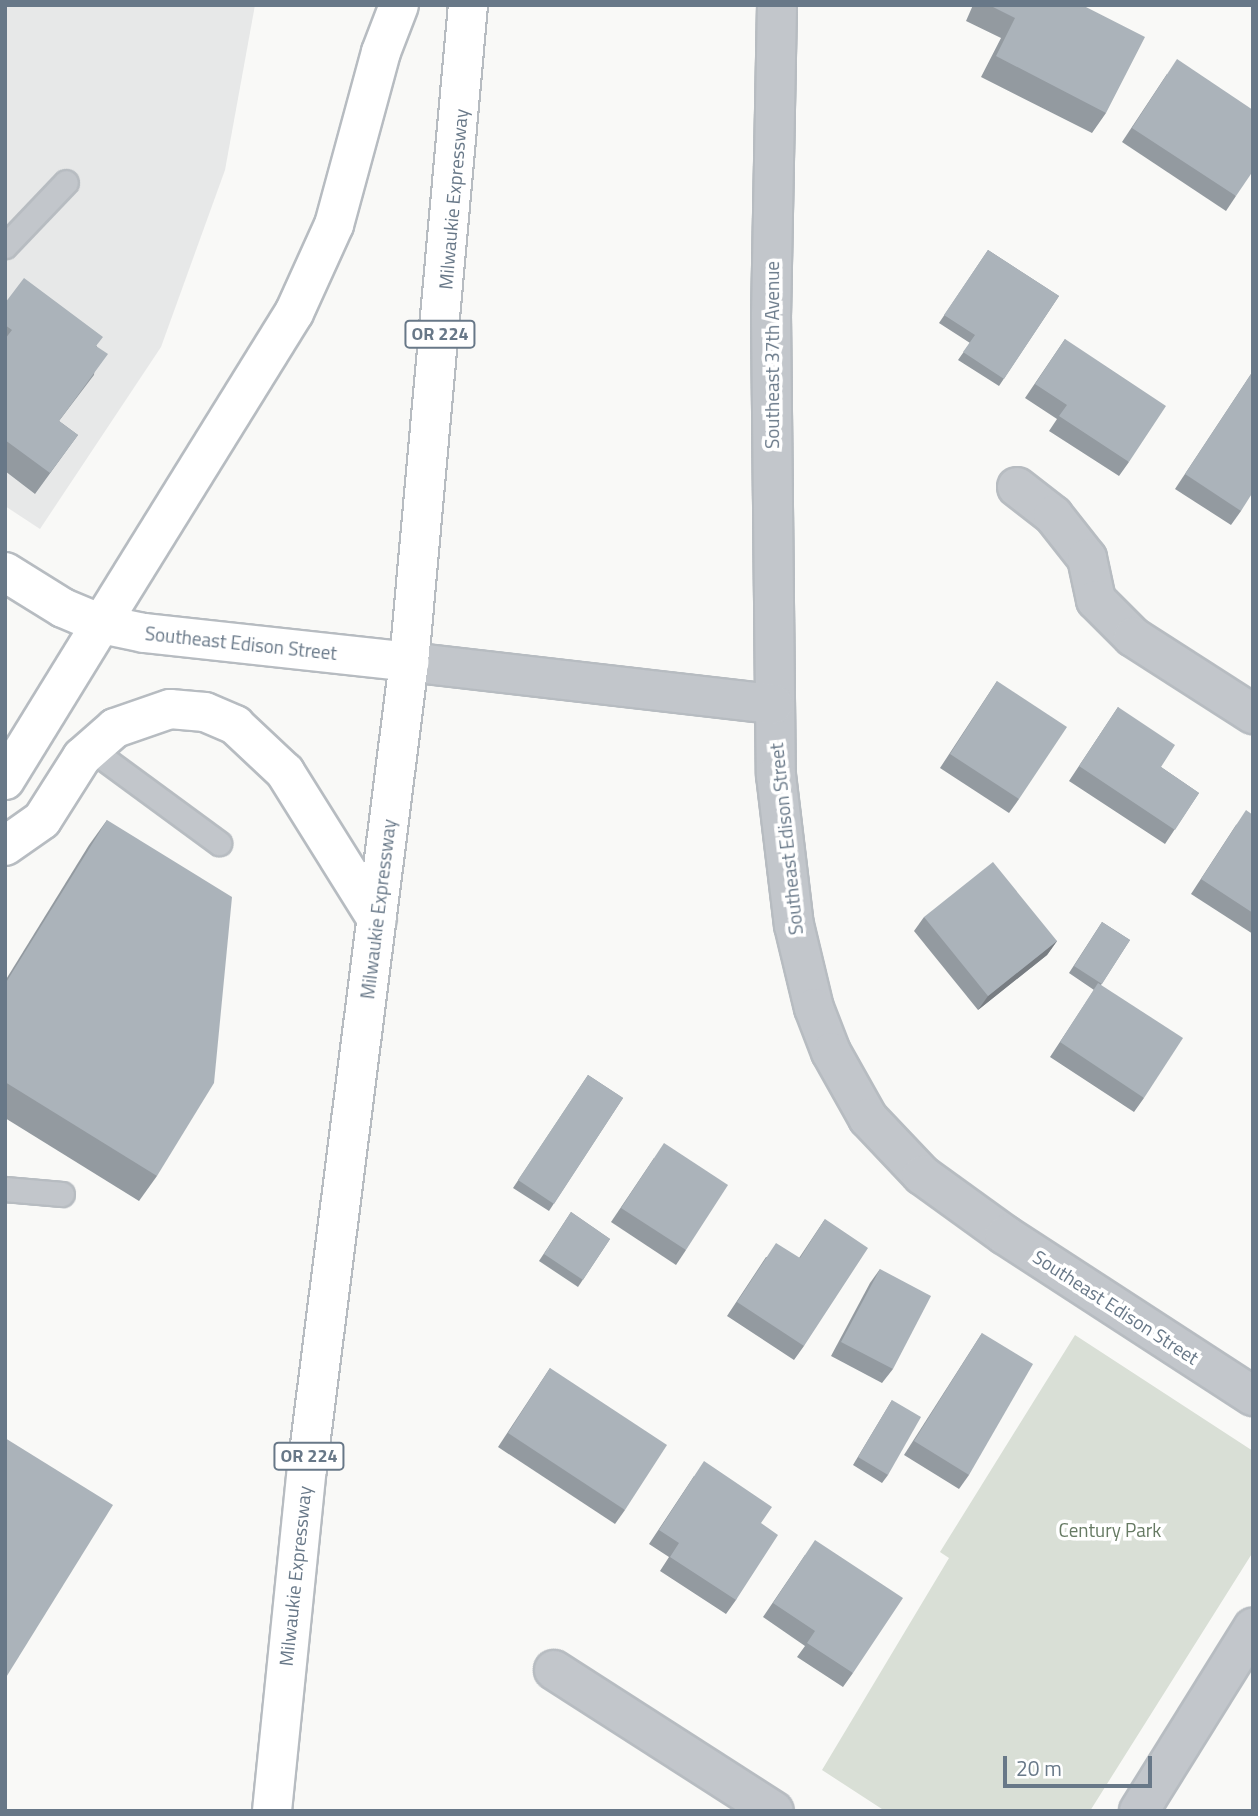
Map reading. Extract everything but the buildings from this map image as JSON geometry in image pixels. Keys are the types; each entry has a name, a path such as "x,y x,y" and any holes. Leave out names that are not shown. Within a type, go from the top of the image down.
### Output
{"main road":[{"path":"5,780 294,313 338,213 381,52 399,5"},
{"name":"Milwaukie Expressway","path":"272,1811 307,1469 409,662 468,5"},
{"name":"Southeast Edison Street","path":"5,572 63,608 101,624 144,633 409,662"},
{"path":"5,846 41,820 91,749 135,718 170,709 205,712 235,725 285,772 377,919"}],"street":[{"name":"Southeast 37th Avenue","path":"774,704 771,316 777,5"},
{"path":"1017,486 1053,515 1087,558 1096,600 1133,637 1253,714"},
{"name":"Southeast Edison Street","path":"409,662 774,704 776,775 801,960 831,1052 868,1118 922,1175 979,1217 1253,1396"},
{"path":"1139,1811 1253,1628"},
{"path":"554,1670 774,1811"}],"lane":[{"path":"5,246 66,182"},
{"path":"91,749 219,843"},
{"path":"5,1189 62,1195"}],"shaded area":[{"path":"5,5 255,5 225,170 161,347 40,529 5,506"}],"green space":[{"name":"Century Park","path":"1075,1335 1253,1451 1253,1552 1090,1811 885,1811 822,1770 949,1558 940,1552"}]}
